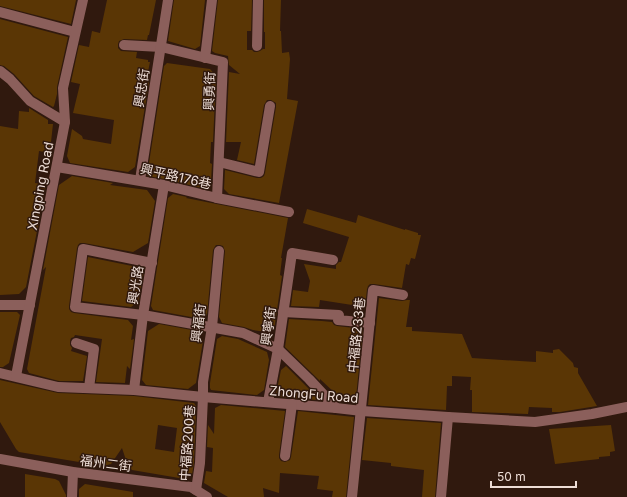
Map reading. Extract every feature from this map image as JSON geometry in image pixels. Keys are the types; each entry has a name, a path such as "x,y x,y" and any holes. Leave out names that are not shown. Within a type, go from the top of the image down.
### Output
{"street":[{"name":"Xingping Road","path":"16,376 65,122 63,88 83,0"},
{"name":"興忠街","path":"140,180 168,0"},
{"name":"興勇街","path":"212,0 205,58 223,62 217,198"},
{"path":"258,0 258,46"},
{"path":"0,12 75,32"},
{"path":"124,45 161,47 205,58"},
{"path":"0,71 10,79 30,101 65,122"},
{"path":"219,162 259,172 270,106"},
{"name":"興平路176巷","path":"57,167 140,180 217,198 289,212"},
{"name":"興光路","path":"134,390 143,315 164,185"},
{"path":"152,263 83,249 75,307 143,315 243,333 278,349 336,408"},
{"name":"興福街","path":"203,398 203,382 212,327 219,251"},
{"name":"興寧街","path":"268,402 278,349 292,253 332,260"},
{"name":"中福路233巷","path":"352,497 374,290 403,295"},
{"path":"0,305 30,305"},
{"path":"283,312 339,315 338,320 370,323"},
{"path":"76,343 94,349 89,388"},
{"name":"ZhongFu Road","path":"0,373 58,387 134,390 203,398 336,408 362,412 535,422 592,414 627,407"},
{"name":"中福路200巷","path":"196,490 200,463 203,398"},
{"path":"285,456 292,404"},
{"path":"441,497 448,417"},
{"name":"福州二街","path":"0,459 73,472 191,487 207,497"},
{"path":"72,497 73,472"}],"building":[{"path":"0,0 76,0 71,24 0,6"},
{"path":"107,0 156,0 147,40 124,39 119,41 118,44 118,48 121,51 137,52 136,58 148,60 148,62 150,62 145,86 149,82 135,167 128,172 70,163 67,156 72,129 82,136 83,139 111,144 114,120 73,113 80,84 71,82 79,45 89,47 92,31 100,33"},
{"path":"174,0 205,0 200,46 195,49 168,41"},
{"path":"218,0 252,0 251,31 247,31 247,50 257,52 265,49 264,0 281,0 280,31 282,53 289,52 290,59 287,99 298,101 279,203 229,194 224,189 225,170 257,178 264,176 276,103 271,100 267,100 264,105 254,164 237,160 241,142 226,142 229,72 240,74 229,65 228,56 212,51"},
{"path":"0,19 68,37 53,107 34,96 14,74 4,66 0,65"},
{"path":"167,63 210,69 216,76 213,142 211,142 210,163 212,164 211,181 202,188 147,176 164,66"},
{"path":"29,108 48,120 48,124 53,124 50,151 39,151 35,183 46,185 26,287 19,294 0,295 0,126 18,129 19,111 29,112"},
{"path":"72,176 113,183 110,185 147,190 155,201 148,243 133,252 84,243 80,243 77,248 69,309 74,313 128,320 133,326 131,340 134,339 130,369 127,366 125,383 96,382 102,339 75,335 70,341 72,348 71,351 87,356 83,381 59,381 29,373 27,369 46,267 43,270 59,185"},
{"path":"173,194 187,197 186,198 288,218 281,258 280,275 282,276 274,330 266,329 266,332 222,323 219,317 225,251 223,246 220,245 216,245 213,250 207,315 202,319 153,310 151,306 168,198"},
{"path":"307,209 356,223 358,215 421,235 415,259 411,258 409,265 406,264 402,288 370,284 367,289 365,307 320,300 319,307 291,306 293,290 308,292 310,281 304,264 336,269 336,265 341,262 349,237 303,223"},
{"path":"88,257 142,268 144,271 138,302 131,307 82,301"},
{"path":"379,298 402,301 410,300 406,327 412,327 412,331 462,334 472,358 536,362 536,351 553,353 553,350 559,349 573,363 574,367 578,368 578,373 597,406 560,412 552,412 552,408 529,407 528,414 472,412 472,390 470,390 471,377 452,376 452,386 447,386 446,410 368,405"},
{"path":"0,312 17,312 20,315 9,363 3,367 0,367"},
{"path":"289,319 332,322 337,326 363,329 356,397 337,395 320,379 320,381 285,347"},
{"path":"159,324 197,331 203,341 196,383 188,389 146,385 142,380 148,331"},
{"path":"222,336 238,339 267,352 269,360 264,390 257,395 211,390 210,383 217,339"},
{"path":"286,366 318,398 318,400 279,397 276,394 281,370"},
{"path":"0,380 58,393 134,396 194,403 196,406 194,462 192,475 185,479 132,470 128,466 122,448 111,464 103,466 19,452 0,422","holes":["158,425 177,428 174,452 155,449"]},
{"path":"221,405 285,411 279,458 281,461 285,462 290,460 291,457 298,411 354,417 346,497 332,497 333,491 317,489 319,476 280,473 279,493 263,488 264,497 228,497 204,483 206,471 212,472 213,448 207,447 208,425 214,434 215,408"},
{"path":"367,418 441,423 435,497 422,497 424,470 391,466 391,463 362,460"},
{"path":"611,425 615,451 610,452 610,456 599,457 599,459 555,464 549,429"},
{"path":"25,474 59,481 66,497 25,497"},
{"path":"85,484 133,492 133,497 79,497 79,489"}]}
